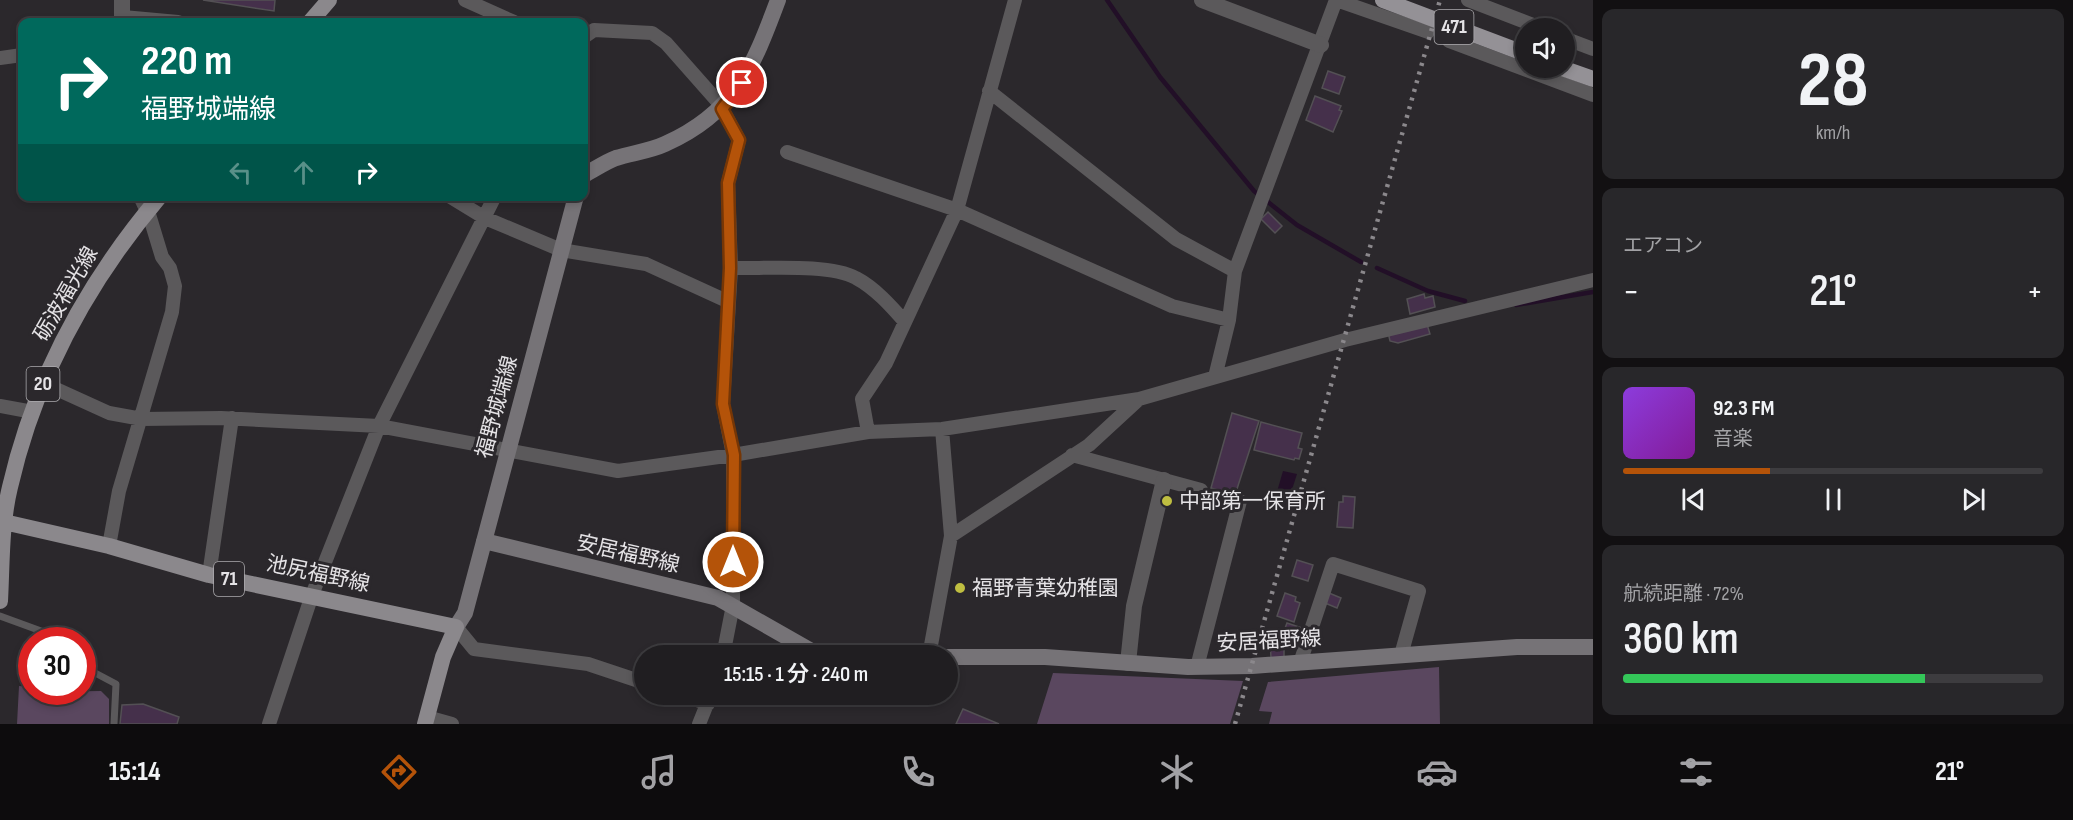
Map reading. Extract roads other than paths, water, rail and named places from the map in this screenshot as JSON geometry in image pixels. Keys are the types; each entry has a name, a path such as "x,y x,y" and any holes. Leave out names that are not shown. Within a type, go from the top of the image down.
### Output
{"highway":[{"name":"471","path":"1383,0 1515,50"},
{"path":"1575,73 1593,79"}],"main road":[{"path":"313,18 329,0"},
{"path":"588,173 614,159 665,144 722,109 742,83 778,0"},
{"name":"福野城端線","path":"456,627 465,613 483,541 510,451 575,201"},
{"name":"砺波福光線","path":"0,601 2,522 10,486 43,383 68,327 144,204"},
{"name":"池尻福野線","path":"2,522 109,546 209,574 456,627"},
{"name":"安居福野線","path":"483,541 718,598 801,645"},
{"path":"426,721 443,657 456,627"},
{"name":"安居福野線","path":"958,657 1045,657 1197,667 1300,663 1517,646 1593,646"}],"street":[{"path":"122,0 123,18"},
{"path":"465,0 505,18"},
{"path":"868,432 862,399 886,363 957,210 1015,0"},
{"path":"1202,0 1321,45"},
{"path":"1215,376 1229,320 1235,271 1336,0 1428,32"},
{"path":"1468,0 1515,18"},
{"path":"588,34 594,30 652,33 666,43 722,109 739,140 728,183 730,268 723,404 734,455 732,605 725,645"},
{"path":"1449,41 1593,95"},
{"path":"1575,42 1593,49"},
{"path":"0,58 18,56"},
{"path":"989,91 1176,239 1235,271"},
{"path":"787,152 957,210 1172,306 1229,320"},
{"path":"457,201 485,218 561,250 646,264 729,302"},
{"path":"269,724 312,595 379,426 493,201"},
{"path":"109,546 119,491 172,312 175,286 170,268 162,257 144,204"},
{"path":"730,268 829,270 856,277 888,302 905,322"},
{"path":"43,383 109,413 142,419 232,418 379,426 618,471 734,455 868,432 942,429 1139,399 1345,340 1593,280"},
{"path":"951,536 1089,445 1139,399"},
{"path":"0,406 33,412"},
{"path":"209,574 232,418"},
{"path":"931,645 951,536 942,429"},
{"path":"1072,455 1201,490"},
{"path":"1128,663 1134,606 1164,480"},
{"path":"1197,667 1240,501"},
{"path":"1300,663 1334,564 1419,591 1401,655"},
{"path":"456,627 474,649 588,664 634,679"},
{"path":"699,724 707,705"},
{"path":"426,721 452,724"}],"lane":[{"path":"0,616 30,627"},
{"path":"96,673 116,684 114,724"}],"waterway":[{"path":"1107,0 1160,77 1254,191 1297,225 1361,262"},
{"path":"1377,268 1428,291 1465,301"},
{"path":"1516,305 1593,292"}],"railway":[{"path":"1235,724 1440,0"}],"place":[{"name":"中部第一保育所","path":"1167,501"},
{"name":"福野青葉幼稚園","path":"960,588"}]}
